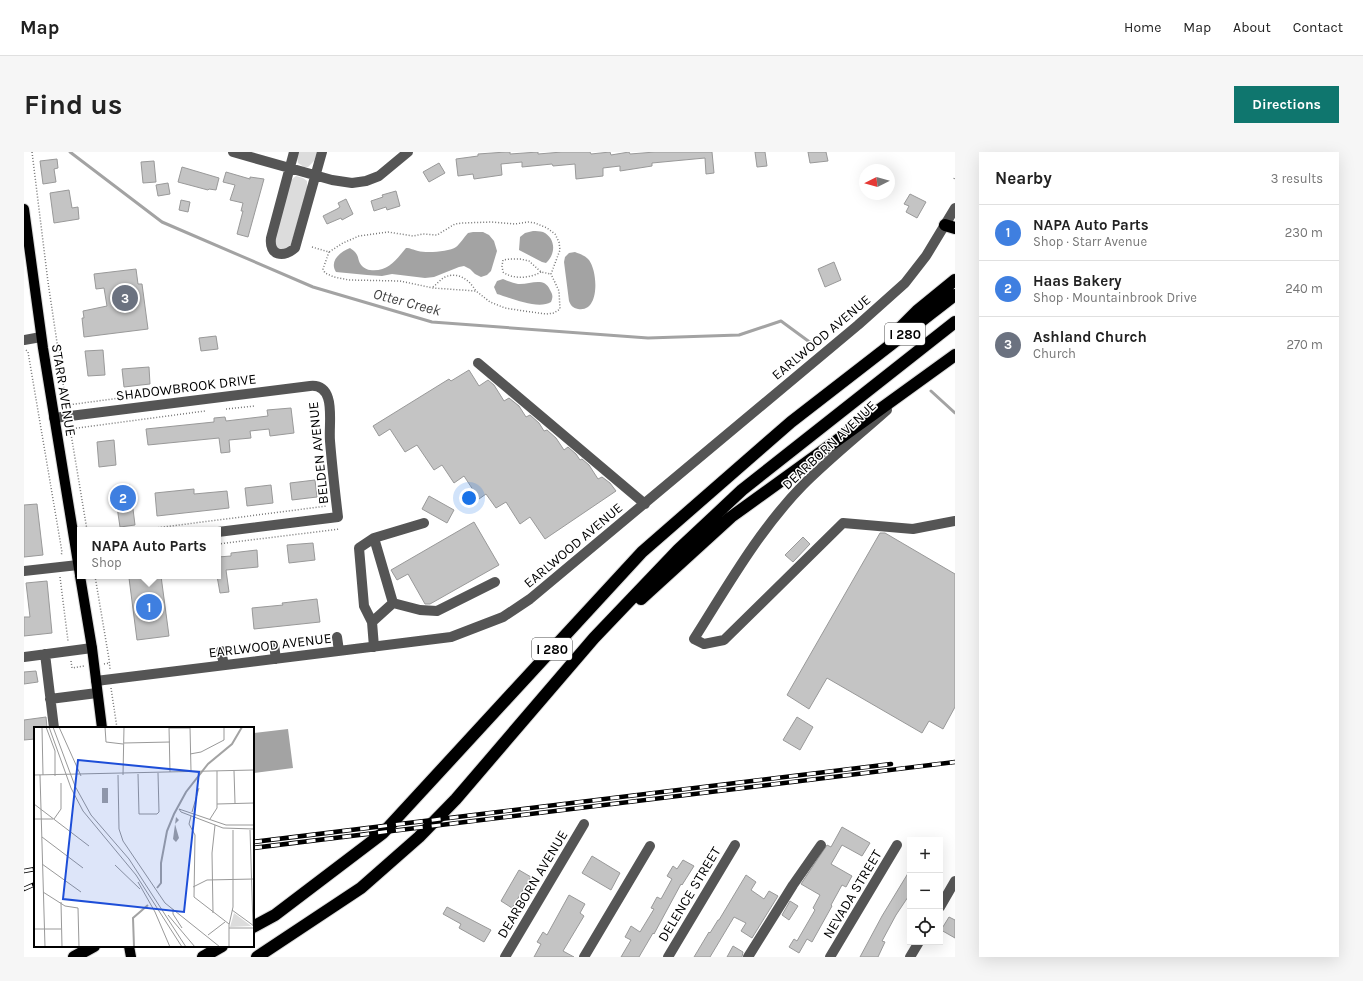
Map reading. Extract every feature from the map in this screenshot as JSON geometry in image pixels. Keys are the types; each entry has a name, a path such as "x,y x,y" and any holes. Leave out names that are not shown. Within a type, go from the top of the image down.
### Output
{"highway":[{"path":"856,373 917,311 955,280"},
{"name":"I 280","path":"254,926 274,915 383,833 642,552 791,422 955,295"},
{"name":"I 280","path":"257,957 361,888 419,837 456,799 594,638 678,550 742,490 955,322"},
{"path":"594,638 656,586 731,517 955,356"},
{"path":"74,957 92,947"},
{"path":"203,957 220,947"}],"main road":[{"name":"STARR AVENUE","path":"24,209 41,337 77,544"},
{"name":"STARR AVENUE","path":"80,579 92,648 102,727"},
{"path":"129,947 131,957"}],"street":[{"path":"233,152 315,175 343,182 356,183 366,181 383,174 408,152"},
{"path":"294,152 270,244 273,250 277,253 283,254 290,252 295,248 322,152"},
{"name":"EARLWOOD AVENUE","path":"96,681 451,637 503,617 530,599 645,504 858,325 905,283 950,226 955,208"},
{"path":"24,340 41,337"},
{"path":"478,363 645,504"},
{"name":"DEARBORN AVENUE","path":"924,377 803,485 775,518 745,559 694,639 704,644 724,640 843,523 913,529 955,521"},
{"name":"SHADOWBROOK DRIVE","path":"54,418 315,385 321,387"},
{"name":"BELDEN AVENUE","path":"221,532 338,517 330,442 328,398 321,387"},
{"path":"374,647 372,622 364,606 359,548 374,538 424,523"},
{"path":"374,538 393,603"},
{"path":"24,571 59,567 77,572"},
{"path":"393,603 420,610 437,611 495,582"},
{"path":"372,622 393,603"},
{"path":"337,637 339,651"},
{"path":"274,645 276,659"},
{"path":"24,657 92,648"},
{"path":"222,651 224,665"},
{"path":"45,654 54,727"},
{"path":"50,699 97,693"},
{"name":"DEARBORN AVENUE","path":"505,957 584,824"},
{"name":"DELENCE STREET","path":"668,957 735,845"},
{"path":"748,957 793,884 821,845"},
{"name":"NEVADA STREET","path":"830,957 897,845"},
{"path":"584,957 650,846"},
{"path":"943,901 955,881"},
{"path":"910,957 917,945"}],"path":[{"path":"32,152 53,319 67,404 65,405 86,527"},
{"path":"433,288 446,277 465,277 471,282 476,291 490,302 505,308 546,314 554,313 560,309 560,301 559,290 551,274 560,250 559,242 555,234 547,228 535,223 463,223 455,224 437,235 423,234 413,236 388,232 359,236 343,243 329,252 323,268 325,273 334,277 350,280 400,281 433,288 476,291"},
{"path":"312,247 329,252"},
{"path":"541,272 529,261 520,259 503,260 503,272 507,275 514,277 529,276 541,272 551,274"},
{"path":"24,349 28,352 62,552 61,557 57,558 72,668"},
{"path":"67,404 172,391"},
{"path":"226,409 255,406"},
{"path":"70,429 205,411"},
{"path":"164,527 337,505"},
{"path":"221,544 340,529"},
{"path":"96,579 110,659 117,727"}],"shaded area":[{"path":"298,152 317,152 314,161 308,167 304,167 298,163"},
{"path":"296,176 307,181 307,189 290,248 277,250 274,237 291,180"},
{"path":"533,231 543,232 552,242 552,255 546,263 519,250 520,237 525,233"},
{"path":"483,232 489,235 494,241 497,251 491,271 487,275 481,277 464,266 434,277 425,278 392,274 382,276 336,272 334,268 335,261 339,254 350,248 356,253 360,264 363,267 369,270 376,270 387,267 399,257 406,248 426,252 437,252 453,249 468,233"},
{"path":"575,252 583,255 589,260 594,273 594,298 590,305 585,309 575,308 569,301 564,262 565,257 569,253"},
{"path":"503,279 518,284 536,282 544,283 552,293 551,302 539,305 532,304 497,294 494,287 497,281"},
{"path":"288,729 293,768 254,773 254,733"}],"building":[{"path":"510,152 510,154 538,152 538,154 590,152 591,154 610,152 611,155 629,152 630,154 655,152 712,152 714,173 706,174 705,158 652,163 652,166 620,171 620,166 603,168 603,176 576,179 575,164 553,166 552,164 522,167 522,162 501,164 502,175 474,179 473,174 458,176 456,159 478,156 478,154"},
{"path":"755,152 765,152 767,166 757,167"},
{"path":"808,152 826,152 828,161 810,163"},
{"path":"57,159 58,168 54,169 56,182 43,184 40,161"},
{"path":"154,161 156,182 143,183 141,162"},
{"path":"439,163 445,173 429,182 423,172"},
{"path":"182,167 219,178 216,190 208,190 178,182"},
{"path":"226,172 250,179 250,177 264,179 248,237 237,234 243,211 241,211 243,203 230,200 235,185 223,182"},
{"path":"168,183 170,194 158,196 156,185"},
{"path":"69,190 72,208 78,207 79,219 54,223 50,193"},
{"path":"396,191 400,206 387,210 386,207 374,211 371,201 383,197 382,195"},
{"path":"910,194 926,202 917,218 906,212 909,206 904,204"},
{"path":"346,199 353,214 342,220 341,218 327,224 323,216 340,207 338,203"},
{"path":"181,200 190,202 188,212 179,210"},
{"path":"834,262 841,280 825,287 818,269"},
{"path":"136,269 138,284 142,284 148,329 84,337 82,318 84,318 83,311 107,306 104,288 96,289 94,274"},
{"path":"216,336 218,349 201,351 199,338"},
{"path":"103,350 105,375 88,376 85,351"},
{"path":"149,367 150,384 124,387 122,369"},
{"path":"469,370 479,386 488,380 494,385 504,401 509,398 519,406 526,417 530,415 539,423 544,431 547,430 556,438 564,450 568,447 580,460 582,459 589,465 598,479 602,477 610,483 616,491 545,539 530,517 520,524 506,502 496,508 486,494 479,499 464,476 454,483 442,465 434,470 417,445 405,452 390,429 379,436 373,426 449,379 451,381"},
{"path":"291,408 294,433 270,436 269,429 250,431 251,438 229,440 230,452 221,453 219,438 148,445 146,429 214,422 214,418 225,417 226,421 268,416 267,410"},
{"path":"114,440 116,465 99,467 97,442"},
{"path":"315,480 317,497 292,500 290,483"},
{"path":"130,485 135,525 120,527 114,487"},
{"path":"271,485 273,503 247,506 245,488"},
{"path":"194,489 194,494 227,491 229,508 157,516 155,493"},
{"path":"429,496 454,510 447,523 422,509"},
{"path":"37,504 43,555 24,557 24,505"},
{"path":"474,522 499,565 430,604 425,604 408,574 397,580 391,570"},
{"path":"880,533 885,533 955,574 955,707 943,729 929,721 922,733 827,678 809,709 787,695"},
{"path":"803,537 810,544 793,562 785,555"},
{"path":"313,543 315,560 289,563 287,545"},
{"path":"257,550 258,567 226,570 229,592 220,593 218,579 221,579 221,557 231,556 231,553"},
{"path":"129,579 161,579 169,636 137,640"},
{"path":"47,581 52,633 24,636 24,617 30,617 26,583"},
{"path":"317,599 320,622 254,629 252,608 283,605 282,603"},
{"path":"36,671 38,682 24,684 24,672"},
{"path":"46,717 47,727 34,727 34,739 24,740 24,720"},
{"path":"797,717 813,727 800,750 783,740"},
{"path":"842,827 870,843 862,856 842,845 831,864 852,876 846,887 842,885 812,942 807,939 799,953 789,947 794,939 797,941 815,910 813,908 820,895 801,884 827,845 831,847"},
{"path":"592,856 620,873 611,890 582,873"},
{"path":"683,860 694,866 682,885 681,884 654,934 653,933 639,957 621,957 631,940 625,937 631,926 640,932 654,909 651,908 657,897 661,899 672,879 667,876 673,866 677,869"},
{"path":"519,870 531,877 512,908 501,901"},
{"path":"746,875 756,882 751,890 764,899 769,891 778,896 752,938 741,931 746,923 734,917 710,957 694,957 709,932 710,933 719,920"},
{"path":"907,875 907,898 882,941 885,942 878,957 860,957 882,916"},
{"path":"569,895 585,904 580,913 584,916 563,951 574,957 534,957 541,944 537,942 543,932 547,935"},
{"path":"790,901 798,906 789,920 782,915"},
{"path":"447,907 491,930 484,942 459,928 461,924 443,914"},
{"path":"949,917 955,920 955,938 943,931 943,927"},
{"path":"733,946 743,952 742,957 727,957"}],"waterway":[{"name":"Otter Creek","path":"70,152 162,222 313,287 432,322 648,338 739,335 781,321 815,346"},
{"name":"Otter Creek","path":"931,391 955,413"}],"railway":[{"path":"254,848 955,762"},
{"path":"254,842 891,764"},
{"path":"24,871 34,869"},
{"path":"24,889 34,884"}],"place":[{"name":"Ashland Church","path":"125,298"},
{"name":"Haas Bakery","path":"123,498"},
{"name":"NAPA Auto Parts","path":"149,607"}]}
